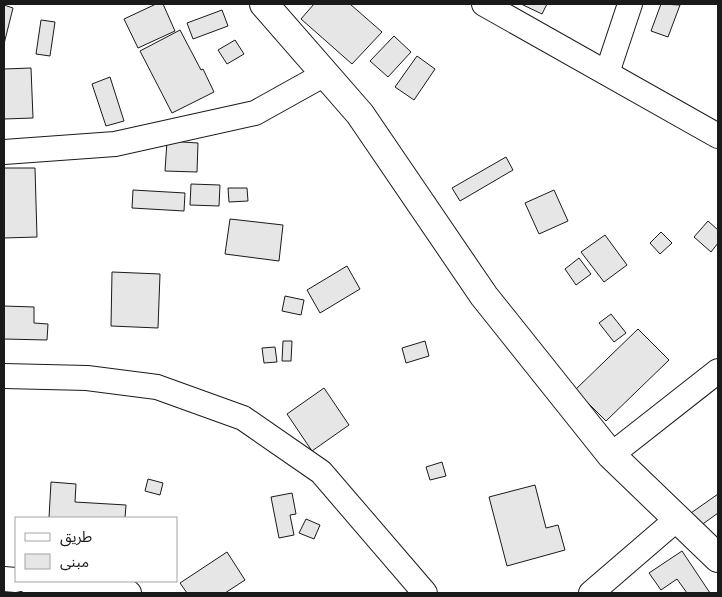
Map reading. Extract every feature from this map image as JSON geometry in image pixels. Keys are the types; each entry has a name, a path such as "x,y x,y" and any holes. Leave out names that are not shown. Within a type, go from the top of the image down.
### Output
{"street":[{"path":"264,4 360,114 484,296 611,455 718,558"},
{"path":"484,4 718,136"},
{"path":"607,73 630,4"},
{"path":"4,152 115,144 255,113 326,74"},
{"path":"611,455 718,370"},
{"path":"4,376 87,378 157,386 243,418 321,472 425,593"},
{"path":"591,593 677,519"},
{"path":"46,582 120,586 129,593"}],"building":[{"path":"156,4 163,4 175,31 138,48 124,19"},
{"path":"314,4 350,4 382,32 352,64 301,19"},
{"path":"521,4 547,4 542,14"},
{"path":"661,4 680,5 668,37 651,31"},
{"path":"4,5 13,8 4,44"},
{"path":"222,10 228,26 193,39 187,23"},
{"path":"41,20 55,22 50,56 36,54"},
{"path":"180,30 214,92 172,113 140,51"},
{"path":"394,36 411,52 388,77 370,61"},
{"path":"235,40 244,54 227,64 218,50"},
{"path":"417,56 435,69 414,100 395,87"},
{"path":"31,68 33,118 4,119 4,69"},
{"path":"110,77 124,121 106,126 92,84"},
{"path":"167,141 198,143 197,172 165,171"},
{"path":"506,157 513,170 460,201 452,188"},
{"path":"4,168 35,168 37,237 4,238"},
{"path":"191,184 220,185 219,206 190,205"},
{"path":"228,188 247,188 248,201 229,202"},
{"path":"133,190 185,193 184,211 132,208"},
{"path":"554,190 568,221 539,234 525,203"},
{"path":"230,219 283,225 279,261 225,254"},
{"path":"708,221 718,230 718,243 711,252 694,237"},
{"path":"661,232 672,243 660,254 650,243"},
{"path":"605,235 627,265 604,282 581,252"},
{"path":"579,258 591,274 576,285 565,269"},
{"path":"347,266 360,289 320,313 307,290"},
{"path":"112,272 160,274 158,328 111,326"},
{"path":"285,296 304,300 301,315 282,311"},
{"path":"4,306 34,307 34,323 48,324 47,340 4,339"},
{"path":"611,314 626,333 614,342 599,323"},
{"path":"638,329 669,360 606,421 575,390"},
{"path":"283,341 292,341 291,361 282,361"},
{"path":"425,341 429,356 406,363 402,348"},
{"path":"275,347 277,362 264,363 262,348"},
{"path":"324,388 349,425 312,451 287,414"},
{"path":"442,462 446,476 430,480 426,467"},
{"path":"148,479 163,483 160,495 145,491"},
{"path":"51,482 76,484 75,502 126,505 125,517 49,517"},
{"path":"535,485 546,528 558,525 565,550 507,566 489,497"},
{"path":"292,493 296,514 290,515 294,535 279,538 271,497"},
{"path":"718,494 718,513 700,526 691,513"},
{"path":"306,519 320,525 314,539 299,533"},
{"path":"682,551 710,593 687,593 677,579 661,590 649,573"},
{"path":"227,552 245,580 225,593 187,593 180,583"}]}
